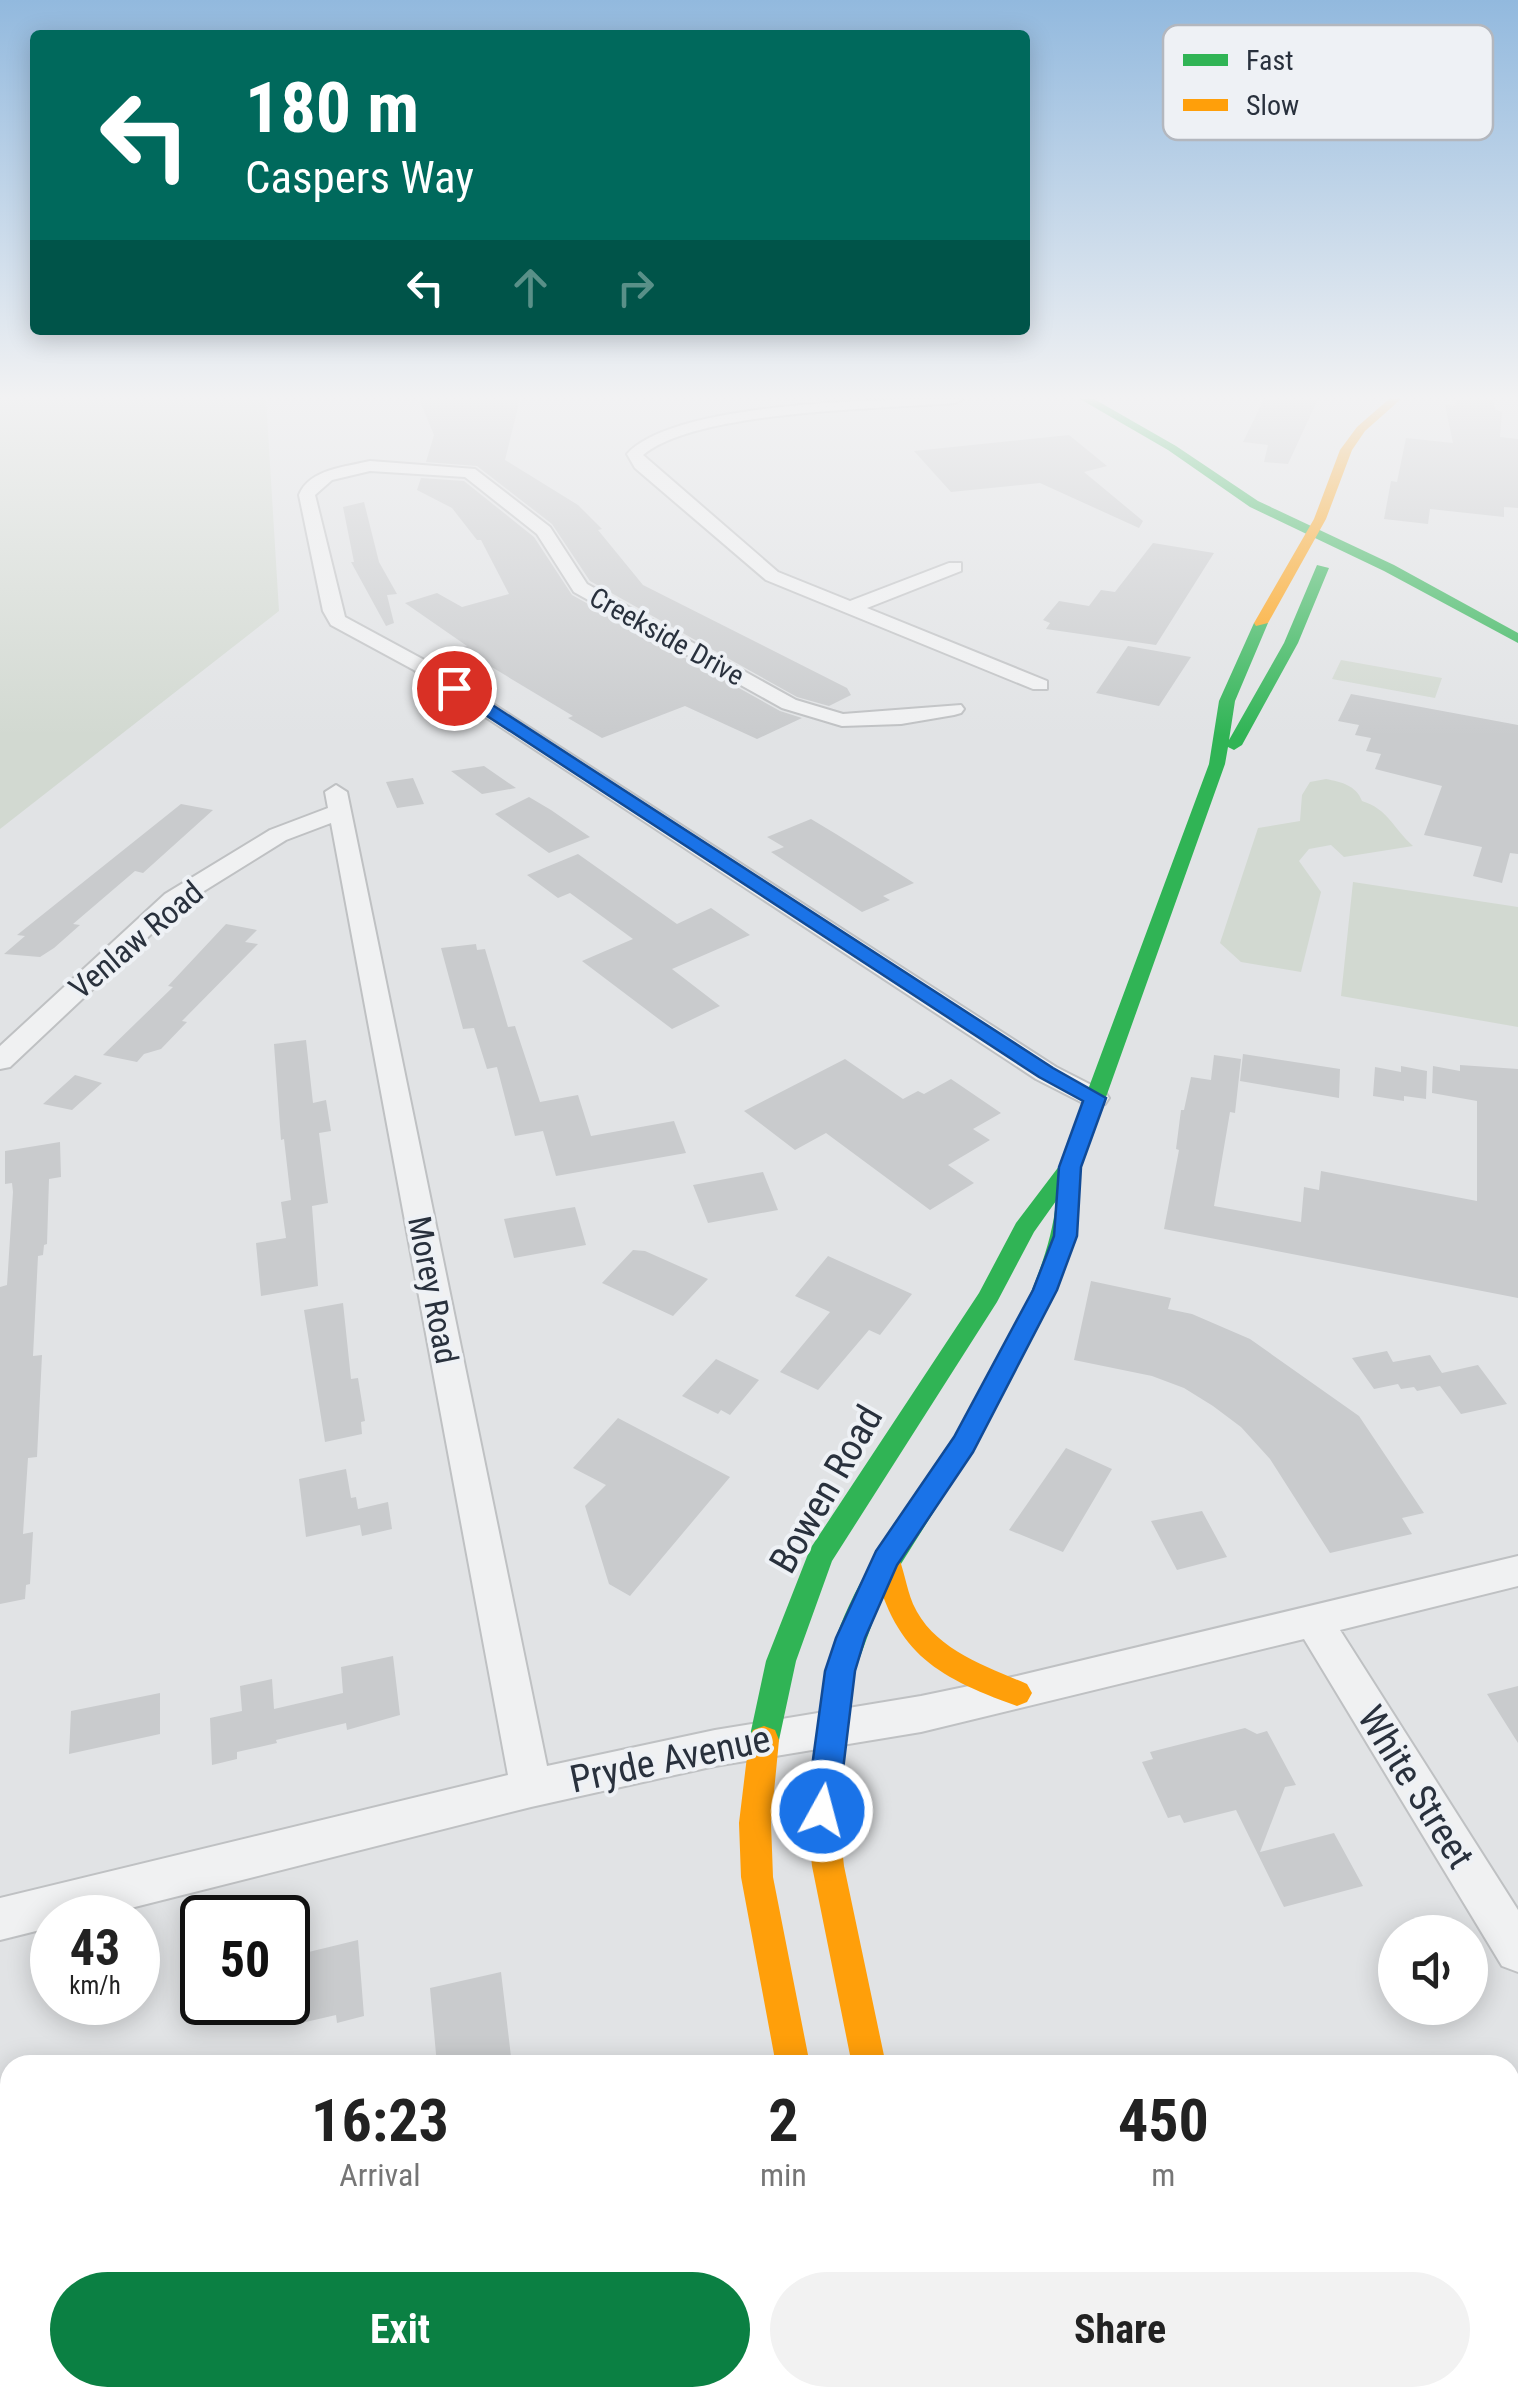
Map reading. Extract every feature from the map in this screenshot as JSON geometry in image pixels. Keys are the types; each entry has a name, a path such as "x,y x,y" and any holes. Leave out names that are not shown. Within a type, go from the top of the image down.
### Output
{"main road":[{"path":"1272,511 1312,532 1342,537 1518,639"},
{"name":"Bowen Road","path":"791,2055 757,1877 754,1823 764,1739 781,1661 800,1601 820,1557 989,1296 1024,1230 1070,1167 1217,764 1217,729 1254,640 1322,511"},
{"name":"Bowen Road","path":"1217,764 1242,735 1290,643 1314,584 1342,537"},
{"path":"1314,584 1343,578 1418,583"},
{"name":"Bowen Road","path":"866,2055 828,1866 822,1811 840,1671 870,1590 886,1559 963,1444 1038,1305 1066,1236 1070,1167"},
{"path":"886,1559 897,1608 919,1640 955,1665 1017,1693"}],"street":[{"name":"Creekside Drive","path":"309,511 332,611 338,621 421,666 1046,1073 1095,1098"},
{"name":"Creekside Drive","path":"519,511 544,531 580,588 789,704 842,720 900,718 954,709"},
{"path":"696,511 772,576 1040,685"},
{"path":"850,608 954,566"},
{"name":"Venlaw Road","path":"0,1061 174,899 337,802"},
{"name":"Morey Road","path":"337,802 531,1788"},
{"name":"Pryde Avenue","path":"0,1920 531,1788 764,1739 1017,1693 1518,1571"},
{"name":"White Street","path":"1315,1623 1518,1950"}],"shaded area":[{"path":"0,511 273,511 279,611 0,829"},
{"path":"1341,660 1442,678 1435,698 1332,679"},
{"path":"1326,779 1352,788 1362,801 1384,814 1413,846 1344,857 1331,845 1309,849 1299,861 1321,892 1301,972 1241,962 1220,943 1258,828 1300,821 1302,795 1310,782"},
{"path":"1353,882 1518,907 1518,1027 1341,996"}],"building":[{"path":"344,511 366,511 379,562 397,594 387,595 394,623 386,626 354,562"},
{"path":"455,511 502,511 534,537 572,595 780,711 802,718 757,739 685,706 602,738 568,718 573,716 460,648 467,646 405,603 437,593 462,607 509,594 481,540"},
{"path":"536,511 584,511 643,585 847,688 851,695 829,706 797,697 590,581 552,524"},
{"path":"1102,511 1131,511 1143,521 1139,528"},
{"path":"1385,511 1430,511 1428,524 1384,519"},
{"path":"1451,511 1504,511 1504,517"},
{"path":"1153,543 1214,553 1156,645 1046,629 1050,623 1043,620 1059,601 1089,606 1101,590 1115,592"},
{"path":"1128,646 1191,657 1159,706 1096,693"},
{"path":"1351,694 1518,725 1518,854 1510,853 1502,883 1473,876 1482,847 1424,835 1442,786 1375,769 1381,754 1366,751 1371,738 1355,735 1359,725 1338,721"},
{"path":"484,766 516,788 482,794 451,771"},
{"path":"413,778 424,804 397,808 386,782"},
{"path":"529,797 590,837 549,853 495,814"},
{"path":"181,804 213,810 143,873 135,871 73,924 80,925 54,948 40,957 4,954 25,936 17,935"},
{"path":"811,819 914,883 883,896 890,900 862,912 771,852 784,847 767,837"},
{"path":"578,854 677,924 711,908 750,935 672,969 720,1006 672,1029 582,961 633,939 570,893 558,898 527,875"},
{"path":"226,924 257,930 245,942 258,944 182,1021 187,1022 161,1049 144,1054 137,1062 103,1055 173,987 168,986"},
{"path":"476,944 477,950 485,949 508,1027 515,1026 540,1102 578,1095 591,1136 674,1121 686,1153 556,1176 543,1131 515,1136 497,1067 487,1069 474,1028 463,1029 441,948"},
{"path":"306,1040 313,1103 326,1100 331,1131 319,1133 328,1203 312,1206 318,1286 261,1296 256,1243 286,1238 281,1202 291,1200 284,1139 281,1140 274,1044"},
{"path":"1243,1054 1340,1069 1339,1098 1240,1081"},
{"path":"1214,1055 1241,1059 1235,1113 1230,1112 1214,1206 1301,1222 1304,1187 1319,1190 1321,1171 1477,1201 1477,1101 1432,1093 1433,1066 1460,1071 1460,1065 1518,1069 1518,1298 1164,1229 1179,1150 1176,1149 1181,1110 1191,1077 1211,1080"},
{"path":"845,1059 903,1099 918,1091 924,1094 951,1079 1001,1113 973,1129 990,1140 948,1165 974,1183 930,1210 826,1133 795,1150 744,1111"},
{"path":"1401,1066 1427,1071 1426,1099 1404,1096 1404,1101 1373,1096 1375,1067 1401,1072"},
{"path":"75,1075 102,1083 72,1110 43,1104"},
{"path":"60,1142 61,1177 49,1179 47,1244 43,1255 38,1256 33,1356 42,1355 37,1457 28,1458 23,1534 33,1532 30,1584 26,1585 25,1599 0,1604 0,1287 7,1285 13,1192 12,1183 5,1184 5,1151"},
{"path":"763,1172 778,1210 708,1223 693,1185"},
{"path":"575,1207 586,1245 514,1258 504,1219"},
{"path":"633,1250 645,1251 708,1279 673,1316 602,1283"},
{"path":"828,1256 912,1294 880,1335 869,1330 818,1390 780,1372 830,1312 795,1296"},
{"path":"1091,1281 1171,1298 1168,1309 1192,1314 1250,1339 1359,1416 1424,1513 1402,1518 1412,1534 1330,1553 1270,1459 1241,1427 1184,1388 1152,1376 1074,1360"},
{"path":"343,1303 351,1379 358,1378 365,1421 361,1422 362,1434 325,1442 304,1310"},
{"path":"1387,1351 1393,1362 1430,1355 1442,1373 1478,1365 1507,1404 1461,1414 1440,1386 1417,1391 1414,1387 1401,1389 1398,1384 1374,1389 1352,1358"},
{"path":"716,1359 759,1380 730,1415 721,1410 718,1414 682,1396"},
{"path":"618,1418 730,1477 630,1596 609,1584 585,1506 606,1485 573,1468"},
{"path":"1066,1448 1112,1469 1063,1552 1009,1530"},
{"path":"346,1469 351,1498 356,1497 358,1509 388,1502 392,1529 362,1536 360,1525 306,1537 299,1479"},
{"path":"1202,1511 1227,1557 1177,1570 1151,1521"},
{"path":"393,1656 400,1715 347,1730 346,1723 276,1740 277,1743 237,1752 237,1759 212,1765 210,1718 242,1711 240,1686 272,1679 274,1709 343,1693 341,1667"},
{"path":"1518,1686 1518,1743 1487,1694"},
{"path":"160,1693 160,1734 69,1754 71,1711"},
{"path":"1245,1728 1257,1734 1267,1731 1296,1785 1285,1787 1260,1852 1334,1833 1363,1886 1284,1907 1236,1810 1184,1823 1180,1815 1168,1818 1142,1762 1153,1759 1150,1752"},
{"path":"358,1940 364,2016 337,2023 336,2015 310,2021 310,1952"},
{"path":"501,1972 511,2055 436,2055 430,1988"}],"traffic: fast":[{"path":"1269,511 1389,568 1518,639"},
{"path":"1234,745 1291,643 1322,568"},
{"path":"833,1728 840,1671 870,1590 886,1559 963,1444 1045,1290 1065,1236 1070,1167 1217,764 1227,701 1261,623"},
{"path":"764,1740 781,1661 820,1557 989,1296 1024,1229 1070,1167"}],"traffic: slow":[{"path":"1261,623 1323,511"},
{"path":"886,1559 903,1613 929,1647 966,1670 1017,1693"},
{"path":"833,1728 822,1811 828,1866 867,2055"},
{"path":"764,1740 755,1823 757,1877 791,2055"}],"route":[{"path":"454,688 1046,1073 1095,1098 1070,1167 1066,1236 1045,1290 1016,1351 963,1444 886,1559 850,1638 840,1671 822,1811"}]}
